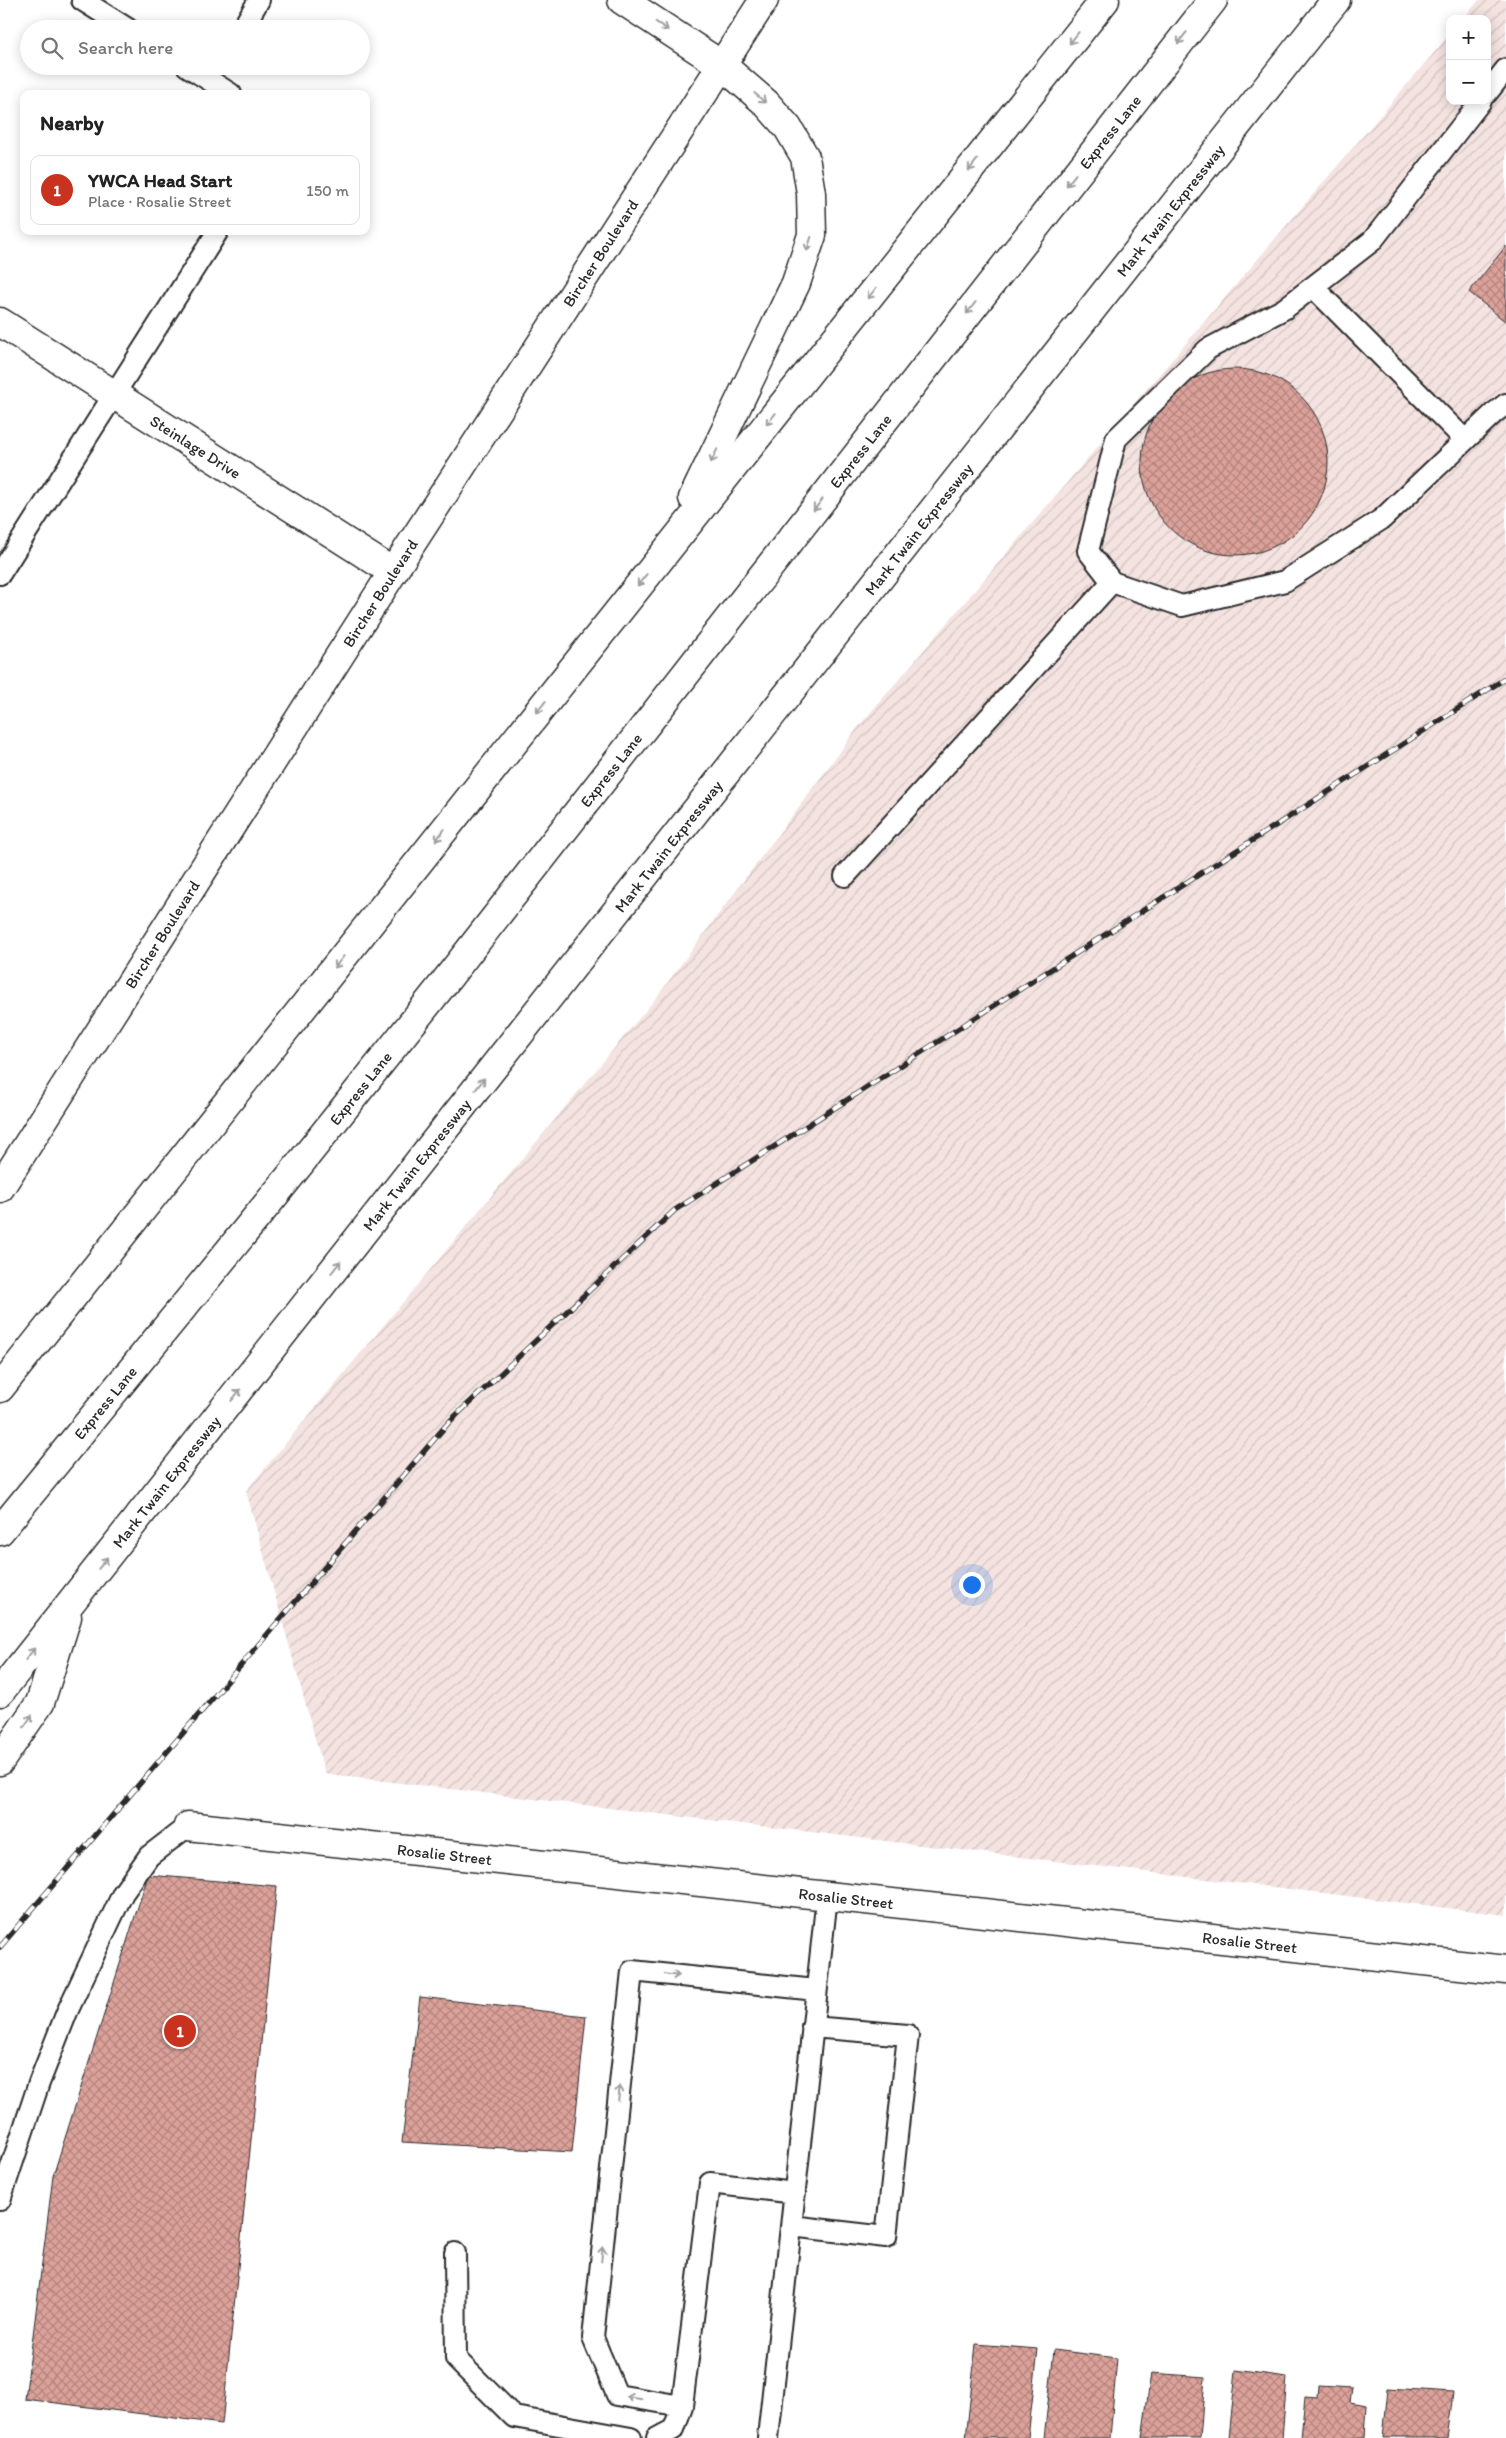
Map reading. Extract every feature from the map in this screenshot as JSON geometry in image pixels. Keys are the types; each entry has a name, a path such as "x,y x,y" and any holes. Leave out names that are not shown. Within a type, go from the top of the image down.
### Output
{"main road":[{"path":"622,0 723,66 766,103 788,128 805,158 811,193 812,235 796,283 672,542"},
{"name":"Bircher Boulevard","path":"0,1188 393,572 723,66 764,0"},
{"path":"0,1388 1105,0"},
{"name":"Express Lane","path":"0,1531 287,1180 444,983 1213,0"},
{"name":"Mark Twain Expressway","path":"0,1692 1336,0"},
{"name":"Steinlage Drive","path":"0,322 393,572"},
{"path":"0,1761 40,1703 72,1601"},
{"name":"Rosalie Street","path":"188,1826 1506,1970"}],"lane":[{"path":"82,0 114,20"},
{"path":"247,20 259,0"},
{"path":"1491,88 1506,69"},
{"path":"216,75 227,90"},
{"path":"1478,105 1372,241 1284,309 1208,349 1116,438 1088,551 1112,582 1182,606 1285,581 1382,519 1506,404"},
{"path":"0,574 215,235"},
{"path":"1313,287 1465,440"},
{"path":"845,876 1112,582"},
{"path":"0,2200 39,2083 67,2012 123,1893 149,1856 188,1826"},
{"path":"768,2438 827,1896"},
{"path":"682,2406 618,2395 593,2338 632,1970 816,1990"},
{"path":"791,2226 886,2237 908,2035 812,2028"},
{"path":"657,2438 674,2429 682,2406 710,2183 795,2193"},
{"path":"455,2253 456,2359 514,2417 631,2438"}],"shaded area":[{"path":"1479,0 1506,0 1506,1915 325,1774 246,1491 656,998 859,726 1446,39 1446,105 1491,105 1491,15 1466,15"}],"building":[{"path":"1506,246 1506,322 1469,292"},
{"path":"1235,369 1271,376 1301,396 1321,426 1328,462 1321,498 1301,528 1271,548 1235,555 1199,548 1169,528 1149,498 1142,462 1149,426 1169,396 1199,376"},
{"path":"148,1875 277,1886 222,2424 25,2399 53,2176"},
{"path":"420,1997 586,2016 572,2152 402,2142"},
{"path":"976,2344 1038,2349 1028,2438 966,2438"},
{"path":"1054,2350 1117,2358 1110,2438 1044,2438"},
{"path":"1236,2370 1287,2377 1282,2438 1229,2438"},
{"path":"1151,2373 1205,2377 1200,2438 1142,2438"},
{"path":"1318,2386 1352,2388 1350,2402 1367,2405 1365,2438 1301,2438 1305,2396 1317,2397"},
{"path":"1388,2388 1453,2392 1447,2438 1383,2438"}],"railway":[{"path":"0,1947 449,1422 675,1210 1506,678"}],"place":[{"name":"YWCA Head Start","path":"180,2031"}]}
